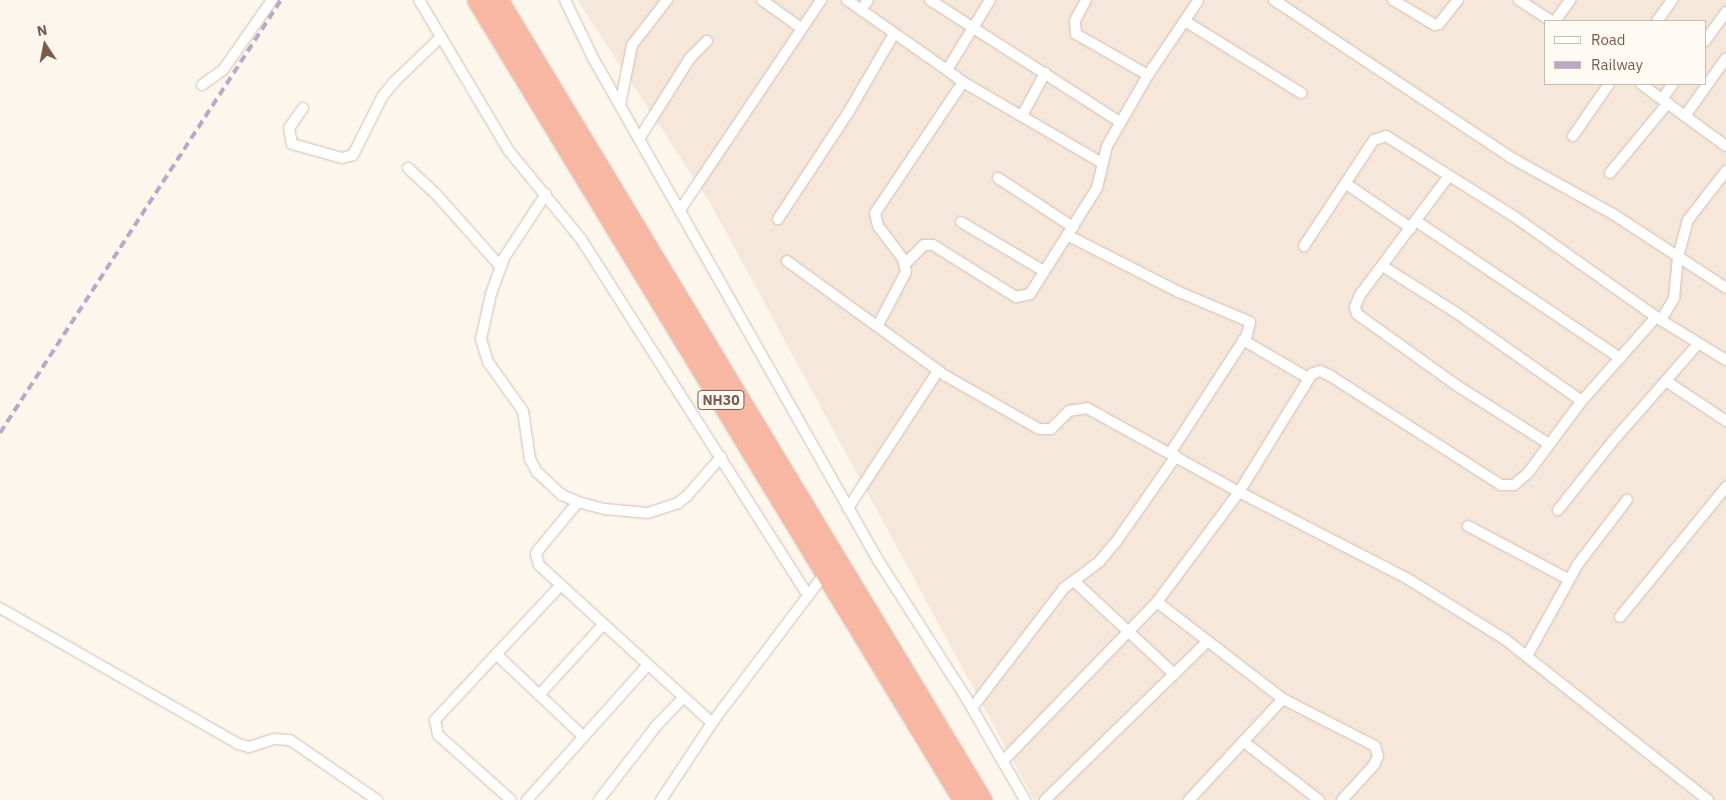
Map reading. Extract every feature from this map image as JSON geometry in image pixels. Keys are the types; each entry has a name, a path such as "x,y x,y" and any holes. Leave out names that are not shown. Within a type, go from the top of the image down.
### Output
{"highway":[{"name":"NH30","path":"477,0 963,800"},
{"name":"NH30","path":"498,0 982,800"}],"street":[{"path":"202,85 223,70 272,0"},
{"path":"419,0 509,151 581,239 808,596"},
{"path":"565,0 620,106 848,508 972,708 1025,800"},
{"path":"620,106 632,45 667,0"},
{"path":"762,0 801,28"},
{"path":"680,210 821,0"},
{"path":"846,0 963,82 1102,163"},
{"path":"861,10 868,0"},
{"path":"930,0 974,26 1120,122"},
{"path":"947,70 990,0"},
{"path":"1086,0 1075,21 1076,34 1148,75"},
{"path":"878,325 903,282 905,264 924,245 933,245 1016,298 1030,294 1096,188 1106,146 1148,75 1198,0"},
{"path":"1274,0 1510,157 1604,209 1726,288"},
{"path":"1393,0 1435,25 1440,24 1458,0"},
{"path":"1519,0 1549,20"},
{"path":"1556,20 1570,0"},
{"path":"1658,20 1672,0"},
{"path":"1706,40 1726,12"},
{"path":"1185,21 1301,93"},
{"path":"778,219 894,34"},
{"path":"304,108 289,128 292,144 342,158 353,156 382,97 394,82 441,37"},
{"path":"639,139 690,58 707,41"},
{"path":"1685,116 1726,58"},
{"path":"1022,116 1045,73"},
{"path":"905,264 878,226 875,213 963,82"},
{"path":"1573,136 1607,85"},
{"path":"1643,85 1726,146"},
{"path":"1610,173 1665,101 1673,85"},
{"path":"1304,246 1374,140 1382,135 1512,215 1658,319 1726,360"},
{"path":"408,168 435,193 501,267"},
{"path":"1003,761 1157,602 1238,492 1308,378 1320,371 1501,485 1514,485 1520,481 1582,401 1658,319 1674,298 1678,257 1688,220 1726,171"},
{"path":"1448,177 1384,267 1356,301 1355,307 1361,320 1548,444"},
{"path":"972,708 1055,600 1074,581 1100,562 1116,542 1173,455 1243,340 1250,325 1244,319 1179,292 1070,231 998,178"},
{"path":"1345,183 1620,358"},
{"path":"546,194 513,241 501,267 483,324 482,348 488,362 523,411 533,465 546,482 578,502 629,513 663,509 687,496 721,457"},
{"path":"961,222 1044,271"},
{"path":"787,261 878,325 938,371 1039,428 1051,429 1068,411 1087,408 1238,492 1408,579 1527,656 1708,800"},
{"path":"1384,267 1458,314 1582,401"},
{"path":"1243,340 1308,378"},
{"path":"1558,510 1698,344"},
{"path":"848,508 938,371"},
{"path":"1666,381 1726,420"},
{"path":"1620,617 1726,487"},
{"path":"1527,656 1568,580 1627,500"},
{"path":"578,502 536,554 538,565 712,723"},
{"path":"1468,526 1568,580"},
{"path":"661,800 712,723 826,572"},
{"path":"1074,581 1174,674"},
{"path":"511,800 438,735 435,725 437,715 560,586"},
{"path":"1157,602 1283,699 1375,746 1378,756 1374,765 1342,800"},
{"path":"0,608 238,744 249,747 281,738 290,740 377,800"},
{"path":"540,695 602,625"},
{"path":"1045,800 1207,642"},
{"path":"496,654 583,736"},
{"path":"527,800 647,666"},
{"path":"599,800 657,724 683,698"},
{"path":"1189,800 1283,699"},
{"path":"1244,742 1319,800"}],"shaded area":[{"path":"577,0 1726,0 1726,800 1034,800 709,201"}],"railway":[{"path":"0,433 281,0"}]}
